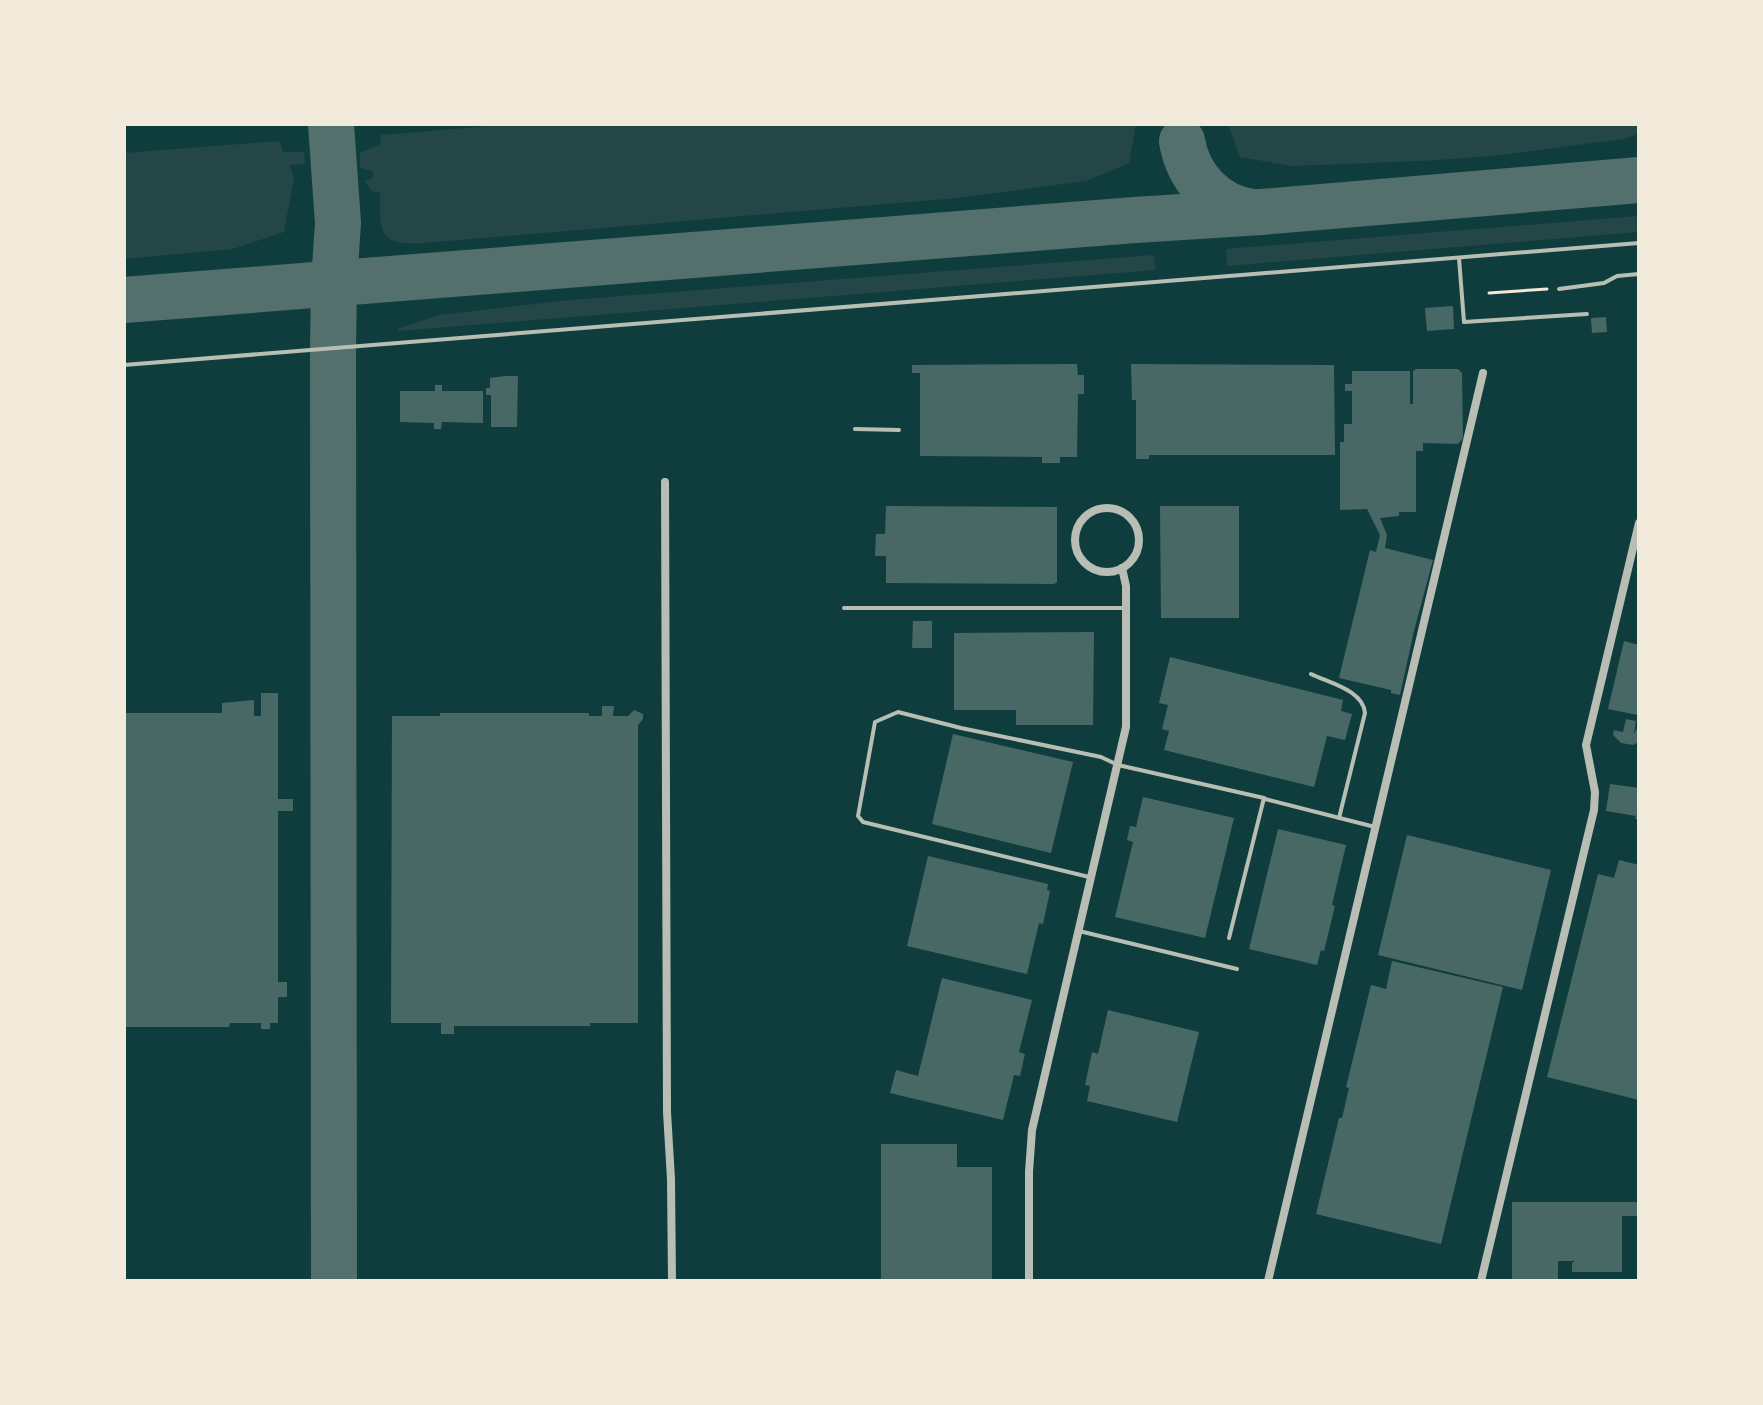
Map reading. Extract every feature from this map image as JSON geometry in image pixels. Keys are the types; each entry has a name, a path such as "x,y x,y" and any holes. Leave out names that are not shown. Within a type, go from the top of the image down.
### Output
{"street":[{"path":"1268,1281 1483,373"},
{"path":"665,482 667,1112 672,1281"},
{"path":"1114,508 1124,512 1137,528 1138,549 1133,559 1122,568 1106,572 1095,570 1079,556 1076,546 1078,525 1094,510 1114,508"},
{"path":"1481,1281 1594,810 1595,792 1586,745 1639,523"},
{"path":"1029,1281 1032,1130 1118,765 1127,706 1126,586 1122,568"}],"lane":[{"path":"124,365 1639,243"},
{"path":"1459,258 1464,322 1587,314"},
{"path":"1559,289 1639,274"},
{"path":"855,429 899,430"},
{"path":"844,608 1126,608"},
{"path":"1311,674 1358,696 1365,704 1339,818"},
{"path":"1091,878 863,822 858,816 875,722 898,712 1101,757 1118,765 1375,827"},
{"path":"1229,938 1264,798"},
{"path":"1079,931 1237,969"}],"path":[{"path":"1489,293 1559,289"}],"shaded area":[{"path":"512,124 1136,124 1129,163 1086,181 957,198 424,243 398,242 385,234 380,218 380,193 372,191 364,181 373,178 373,171 360,168 360,153 380,144 381,135"},
{"path":"1228,124 1639,124 1639,134 1623,139 1493,156 1292,166 1240,157"},
{"path":"280,141 283,152 304,152 305,164 290,165 294,178 284,232 233,249 124,259 124,153"},
{"path":"1639,216 1639,232 1227,266 1226,249"},
{"path":"1154,255 1155,270 397,329 439,315 570,300"}],"building":[{"path":"1453,306 1454,329 1427,331 1425,308"},
{"path":"1606,317 1607,332 1592,333 1591,318"},
{"path":"1077,364 1078,375 1084,375 1084,394 1078,394 1077,457 1060,457 1060,463 1042,463 1042,457 920,456 920,373 912,373 912,365"},
{"path":"1131,364 1334,365 1335,455 1149,455 1149,459 1136,459 1136,400 1132,400"},
{"path":"1458,369 1462,373 1463,438 1458,444 1423,443 1423,451 1416,451 1416,512 1399,512 1399,516 1380,518 1387,535 1385,548 1433,560 1400,695 1391,693 1391,690 1339,678 1370,550 1376,552 1380,535 1367,509 1340,510 1340,442 1344,442 1344,424 1352,424 1352,391 1345,391 1345,384 1352,384 1352,371 1410,371 1410,404 1413,404 1413,371"},
{"path":"518,376 517,427 491,427 491,395 486,395 486,388 490,388 490,378"},
{"path":"435,385 442,385 442,391 483,391 483,423 442,422 441,429 434,429 434,423 400,422 400,391 435,391"},
{"path":"886,506 1057,507 1057,582 886,583 886,556 875,556 876,534 885,534"},
{"path":"1160,506 1239,506 1239,618 1161,618"},
{"path":"913,621 932,621 932,648 912,648"},
{"path":"1094,632 1093,725 1016,725 1016,710 954,710 954,633"},
{"path":"1624,641 1639,645 1637,715 1608,709"},
{"path":"1170,657 1343,700 1341,711 1352,714 1345,740 1327,736 1314,787 1164,750 1169,731 1162,729 1168,705 1159,703"},
{"path":"261,693 278,693 278,799 293,799 293,811 278,811 278,982 287,982 287,997 278,997 278,1023 270,1023 270,1029 261,1029 261,1023 230,1023 229,1027 124,1027 124,713 222,713 222,703 254,700 254,716 261,716"},
{"path":"602,706 614,706 613,716 628,716 634,710 643,714 638,725 638,1023 454,1026 454,1034 441,1034 441,1023 391,1023 392,716 589,713 589,716 602,716"},
{"path":"1626,719 1636,721 1634,734 1639,724 1639,742 1633,745 1621,743 1613,735 1614,730 1623,732"},
{"path":"953,734 1073,762 1051,853 932,824"},
{"path":"1610,784 1639,788 1639,819 1606,811"},
{"path":"1143,797 1234,818 1205,938 1115,917 1133,842 1127,840 1130,826 1136,827"},
{"path":"1278,829 1346,845 1332,905 1335,906 1324,951 1321,950 1317,965 1249,949"},
{"path":"1407,835 1551,870 1522,990 1378,955"},
{"path":"928,856 1048,884 1047,890 1050,891 1043,924 1039,923 1027,974 907,946"},
{"path":"1619,860 1639,865 1639,1100 1547,1077 1598,874 1614,878"},
{"path":"1392,961 1503,987 1441,1244 1316,1214 1339,1118 1342,1118 1349,1088 1346,1087 1371,985 1386,989"},
{"path":"942,978 1032,1000 1019,1052 1025,1054 1020,1076 1014,1075 1003,1120 890,1093 896,1070 918,1076"},
{"path":"1108,1010 1199,1032 1177,1122 1087,1101 1090,1086 1085,1085 1092,1052 1098,1054"},
{"path":"881,1144 957,1144 957,1167 992,1167 992,1281 881,1281"},
{"path":"1512,1202 1639,1202 1639,1216 1622,1216 1622,1272 1572,1272 1575,1261 1558,1261 1558,1281 1512,1281"}],"taxiway":[{"path":"331,124 338,223 333,347 334,1281"},
{"path":"1182,141 1190,167 1206,188 1227,204 1253,212"},
{"path":"124,300 1639,180"}]}
